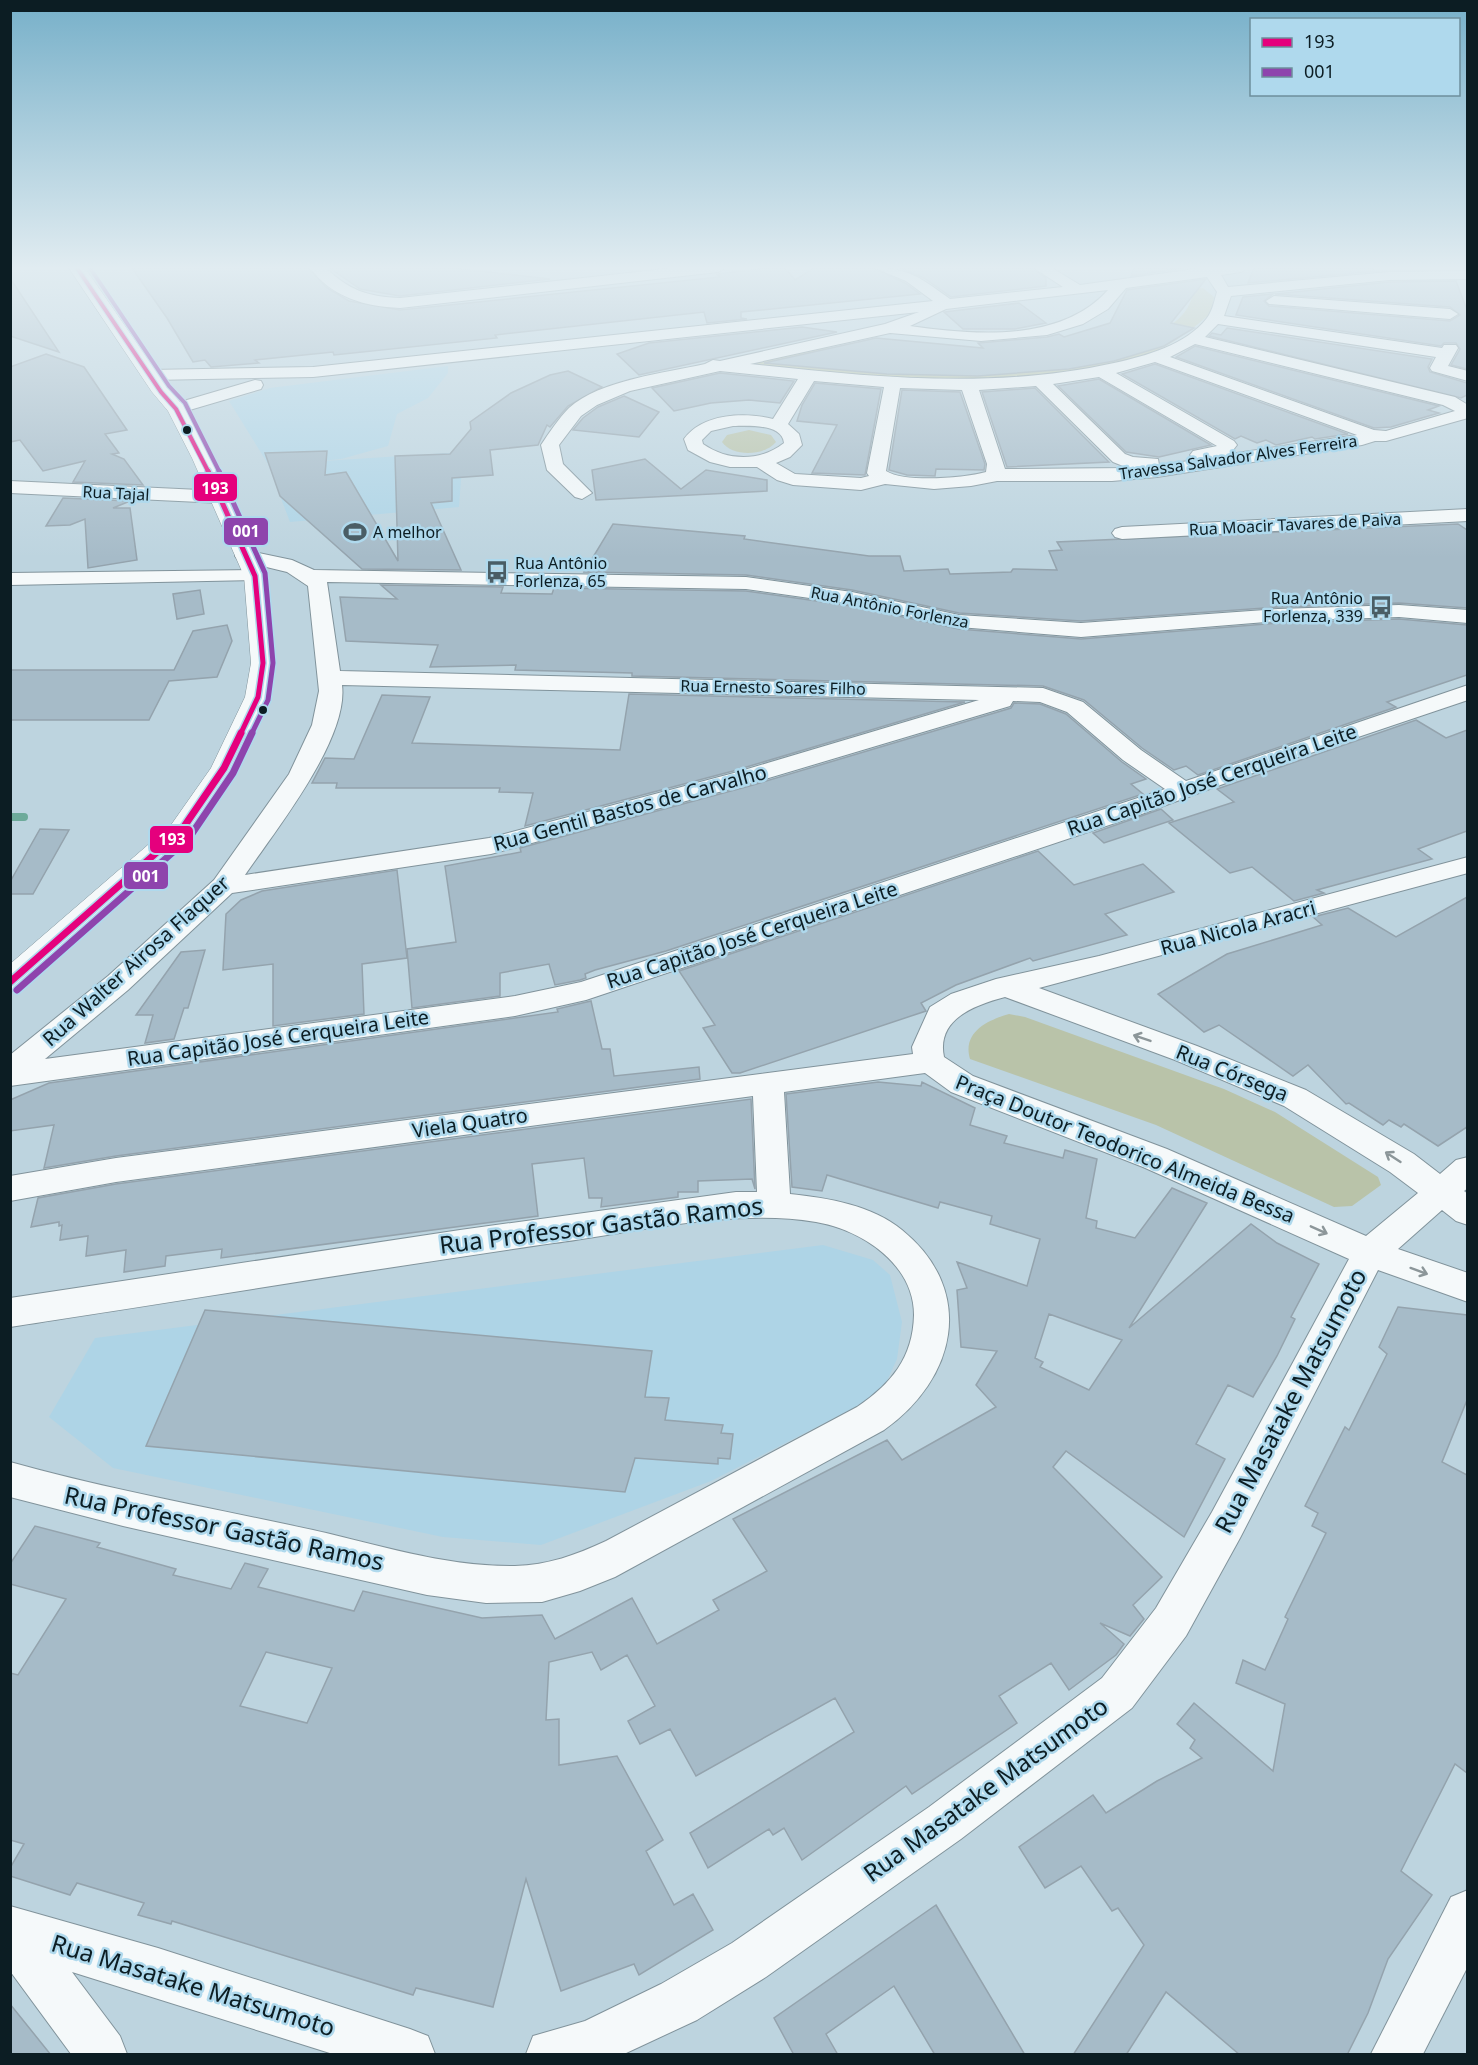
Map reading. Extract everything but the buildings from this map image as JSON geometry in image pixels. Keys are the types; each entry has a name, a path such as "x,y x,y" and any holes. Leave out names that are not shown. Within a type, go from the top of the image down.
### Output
{"main road":[{"path":"10,982 165,848 195,813 224,768 258,698 263,663 250,566 221,497 176,409 144,364"}],"street":[{"path":"151,375 255,380 383,364"},
{"path":"582,493 554,466 550,445 570,417 591,401 625,387 716,364"},
{"path":"713,365 893,382 969,384 1040,381 1103,372 1130,364"},
{"path":"1176,364 1372,435"},
{"name":"Travessa Salvador Alves Ferreira","path":"1119,468 1157,471 1362,440 1372,435 1398,433 1460,416 1464,410 1456,403 1297,364"},
{"name":"Travessa Salvador Alves Ferreira","path":"882,479 903,483 981,480 995,475 1119,468 1226,450 1228,445 1103,372"},
{"path":"778,426 809,375"},
{"path":"176,409 255,380"},
{"name":"Travessa Salvador Alves Ferreira","path":"1040,381 1113,454 1119,468"},
{"path":"882,479 876,473 876,468 893,382"},
{"path":"969,384 996,464 995,475"},
{"path":"733,421 765,422 788,432 793,438 793,445 775,457 760,461 743,462 712,458 694,446 693,439 705,427 733,421"},
{"path":"760,461 793,479 861,484 882,479"},
{"name":"Rua Tajal","path":"11,487 221,497"},
{"name":"Rua Moacir Tavares de Paiva","path":"1122,533 1467,515"},
{"path":"10,579 250,566 296,568 312,576"},
{"name":"Rua Antônio Forlenza","path":"312,576 746,583 852,598 959,621 1081,630 1337,613 1399,611 1467,617"},
{"name":"Rua Walter Airosa Flaquer","path":"10,1073 118,983 224,885 301,774 324,725 331,692 318,584 312,576"},
{"name":"Rua Ernesto Soares Filho","path":"330,678 1029,693 1051,697 1075,707 1132,755 1185,790"},
{"name":"Rua Capitão José Cerqueira Leite","path":"10,1073 549,999 658,967 1185,790 1266,759 1467,692"},
{"name":"Rua Gentil Bastos de Carvalho","path":"224,885 491,846 743,778 1029,693"},
{"name":"Rua Nicola Aracri","path":"1008,987 1110,962 1467,865"},
{"path":"930,1062 928,1040 940,1014 973,996 1008,987"},
{"name":"Rua Córsega","path":"1008,987 1186,1053 1295,1098 1402,1163 1467,1212"},
{"name":"Viela Quatro","path":"10,1190 116,1170 930,1062"},
{"name":"Praça Doutor Teodorico Almeida Bessa","path":"930,1062 962,1083 1155,1158 1370,1253 1467,1288"},
{"path":"768,1083 774,1204"},
{"name":"Rua Masatake Matsumoto","path":"551,2055 589,2045 669,2007 749,1960 945,1823 1117,1693 1171,1622 1226,1525 1370,1253 1467,1168"},
{"name":"Rua Professor Gastão Ramos","path":"10,1313 472,1241 736,1205 774,1204 819,1208 845,1215 866,1224 897,1246 914,1262 931,1302 932,1317 926,1357 905,1390 846,1433 600,1564 546,1583 482,1586 132,1509 10,1479"},
{"path":"1396,2055 1467,1914"},
{"path":"11,1931 102,2055"},
{"name":"Rua Masatake Matsumoto","path":"11,1931 169,1976 410,2055"}],"shaded area":[{"path":"448,366 448,373 428,398 397,414 388,446 341,459 309,462 463,452 459,507 290,522 268,464 229,401 270,388"},
{"path":"823,1245 873,1260 890,1275 902,1322 897,1359 881,1394 711,1481 541,1545 443,1537 113,1468 49,1417 95,1338"}],"green space":[{"path":"760,364 1114,364 1064,375 1012,380 958,381 904,380"},
{"path":"749,430 771,435 776,442 764,450 749,453 733,450 722,442 727,435"},
{"path":"1009,1014 1025,1017 1224,1089 1275,1112 1378,1177 1381,1185 1352,1206 1334,1207 1156,1125 970,1059 970,1041 973,1034 985,1024"}],"waterway":[{"path":"10,817 24,817"}],"transit line":[{"name":"193","path":"10,982 181,831 224,768 258,697 263,663 255,576 202,458 176,409 142,364"},
{"name":"001","path":"17,990 189,838 233,773 268,700 273,663 265,573 211,453 185,403 169,386 155,364"}],"place":[{"name":"A melhor","path":"355,532"},
{"name":"Rua Antônio Forlenza, 65","path":"497,572"},
{"name":"Rua Antônio Forlenza, 339","path":"1381,607"}]}
